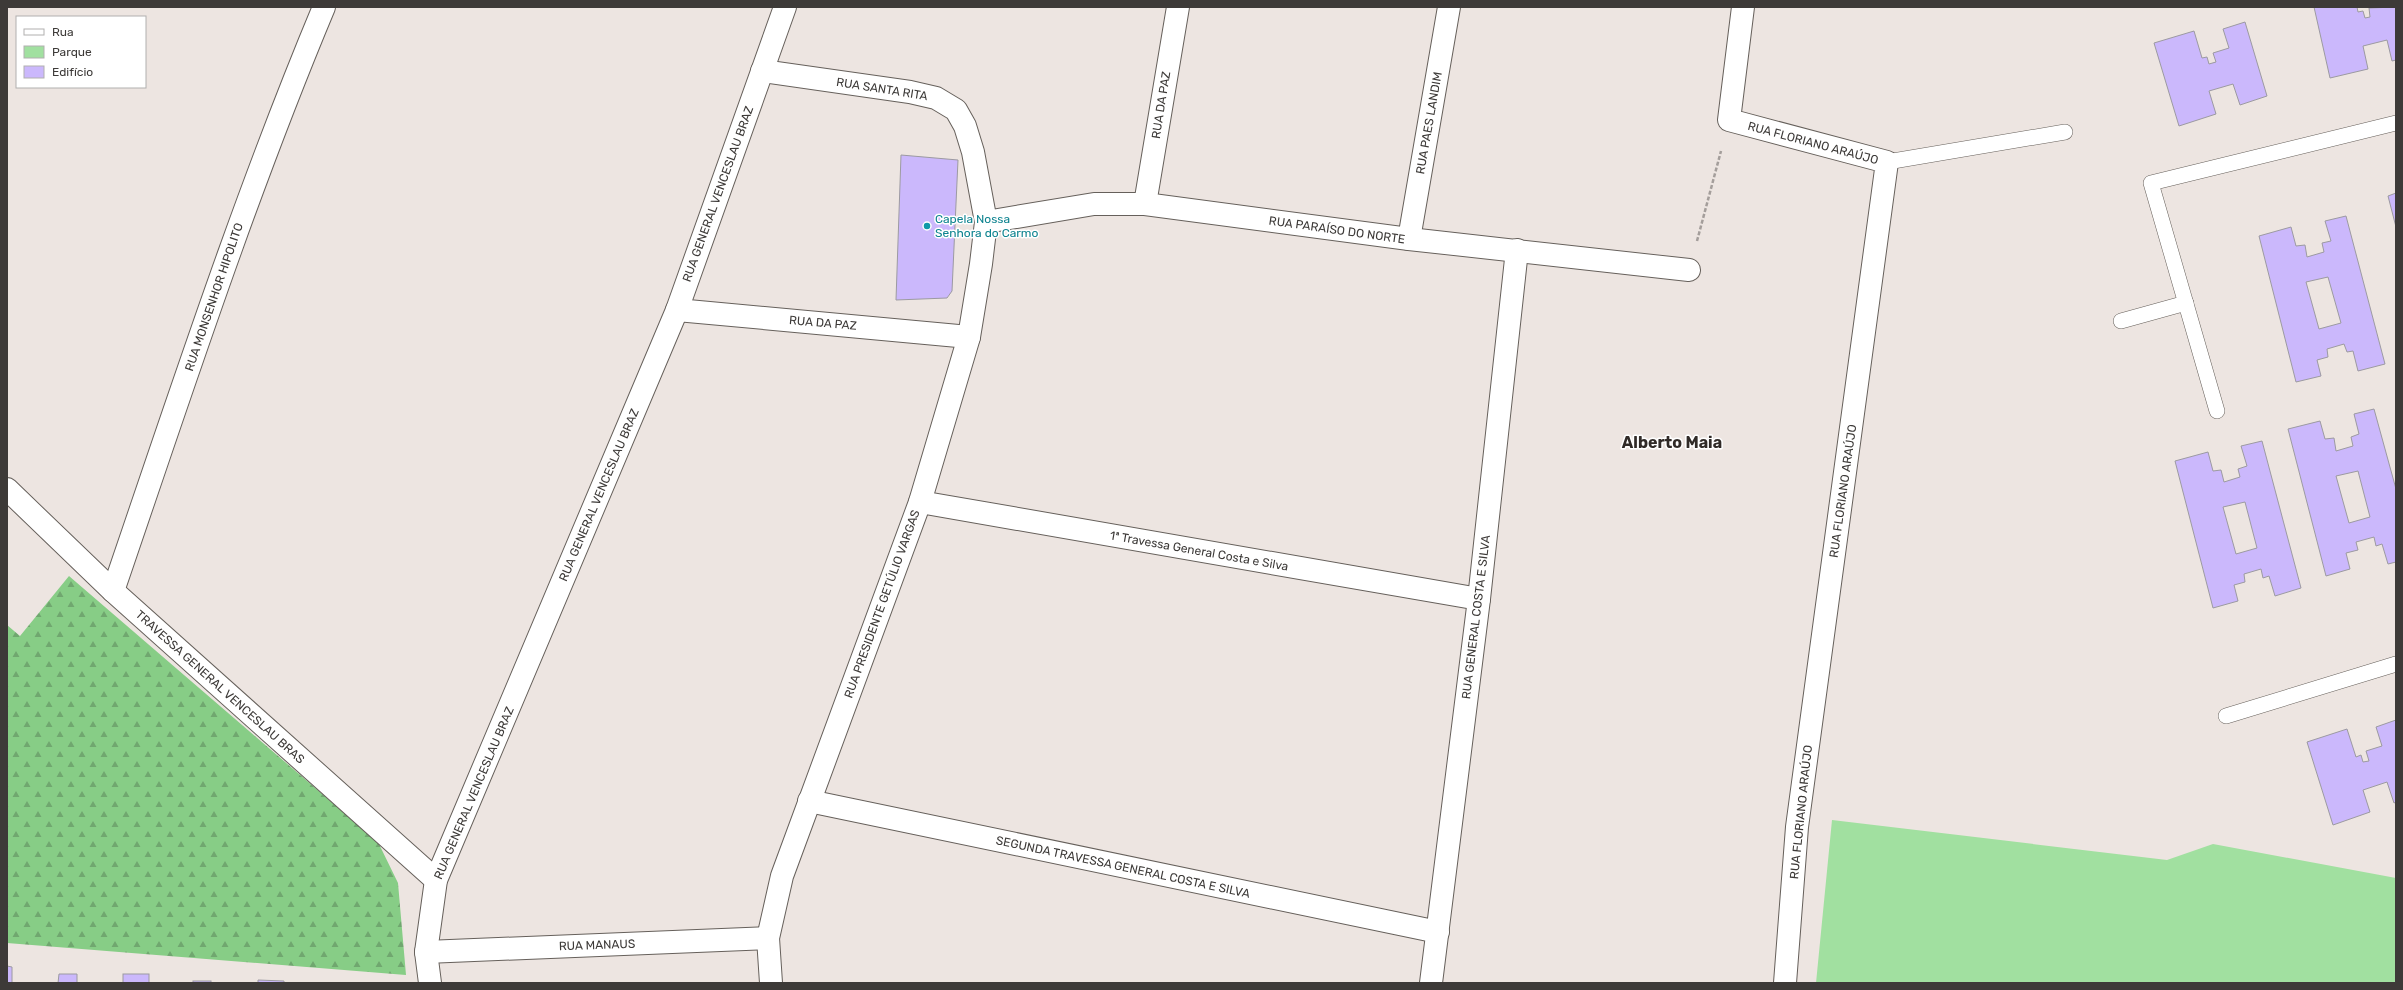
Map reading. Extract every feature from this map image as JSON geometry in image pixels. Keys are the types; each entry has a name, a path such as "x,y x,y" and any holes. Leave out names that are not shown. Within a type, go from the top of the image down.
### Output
{"street":[{"name":"RUA MONSENHOR HIPOLITO","path":"113,591 229,254 296,75 324,7"},
{"name":"RUA GENERAL VENCESLAU BRAZ","path":"430,983 426,952 436,880 677,310 784,7"},
{"name":"RUA DA PAZ","path":"1145,204 1178,7"},
{"name":"RUA PAES LANDIM","path":"1409,240 1449,7"},
{"path":"1729,120 1743,7"},
{"name":"RUA SANTA RITA","path":"762,71 910,92 936,98 956,110 965,126 973,152 986,222"},
{"name":"RUA FLORIANO ARAÚJO","path":"1729,120 1887,162 1797,827 1785,983"},
{"name":"RUA PARAÍSO DO NORTE","path":"986,222 1094,204 1145,204 1409,240 1517,250 1689,270"},
{"name":"RUA PRESIDENTE GETÚLIO VARGAS","path":"771,983 768,938 782,876 920,502 970,337 986,222"},
{"name":"RUA GENERAL COSTA E SILVA","path":"1431,983 1479,599 1517,250"},
{"name":"RUA DA PAZ","path":"677,310 970,337"},
{"name":"TRAVESSA GENERAL VENCESLAU BRAS","path":"7,489 113,591 436,880"},
{"name":"1ª Travessa General Costa e Silva","path":"920,502 1479,599"},
{"name":"SEGUNDA TRAVESSA GENERAL COSTA E SILVA","path":"809,801 1438,932"},
{"name":"RUA MANAUS","path":"426,952 768,938"}],"lane":[{"path":"2217,411 2151,183 2396,123"},
{"path":"1887,162 2065,132"},
{"path":"2121,321 2186,303"},
{"path":"2226,716 2396,664"}],"path":[{"path":"1689,270 1729,120"}],"green space":[{"path":"69,576 378,842 398,883 406,975 7,943 7,625 20,636"},
{"path":"1832,820 2167,860 2213,844 2396,878 2396,983 1816,983"}],"building":[{"path":"2314,7 2357,7 2358,12 2363,11 2365,18 2370,17 2369,8 2396,7 2396,60 2392,61 2387,40 2363,46 2368,69 2330,78"},
{"path":"2245,22 2267,96 2240,105 2233,84 2209,91 2216,114 2179,126 2154,43 2194,31 2202,58 2207,57 2209,64 2216,62 2213,53 2229,48 2223,29"},
{"name":"Capela Nossa Senhora do Carmo","path":"901,155 958,160 952,291 947,298 896,300"},
{"path":"2396,193 2396,227 2388,196"},
{"path":"2346,216 2385,364 2358,371 2353,351 2347,352 2344,344 2327,349 2328,357 2317,360 2321,376 2296,382 2259,236 2291,227 2296,246 2305,245 2307,257 2324,252 2322,243 2331,241 2325,221","holes":["2328,277 2341,323 2319,329 2306,282"]},
{"path":"2374,409 2396,489 2396,562 2388,564 2382,544 2376,546 2374,537 2356,542 2358,550 2346,553 2350,569 2326,576 2288,429 2320,421 2325,439 2334,438 2336,451 2353,446 2351,437 2359,434 2354,414","holes":["2358,471 2370,517 2349,523 2336,476"]},
{"path":"2262,441 2301,588 2275,596 2269,576 2263,578 2261,569 2244,574 2245,582 2234,585 2238,601 2213,608 2175,461 2208,452 2213,471 2221,470 2224,482 2240,477 2238,469 2247,466 2241,446","holes":["2245,502 2257,548 2236,554 2223,507"]},
{"path":"2396,720 2396,802 2394,803 2387,782 2363,790 2370,812 2333,825 2307,742 2347,729 2356,757 2361,755 2363,762 2369,761 2366,751 2382,746 2376,727"},
{"path":"7,966 12,967 12,983 7,983"},
{"path":"59,974 77,974 77,983 58,983"},
{"path":"123,974 149,974 149,983 123,983"},
{"path":"258,980 284,981 284,983 258,983"},
{"path":"193,981 211,981 211,983 193,983"}],"place":[{"name":"Capela Nossa Senhora do Carmo","path":"927,226"}],"district":[{"name":"Alberto Maia","path":"1672,442"}]}
